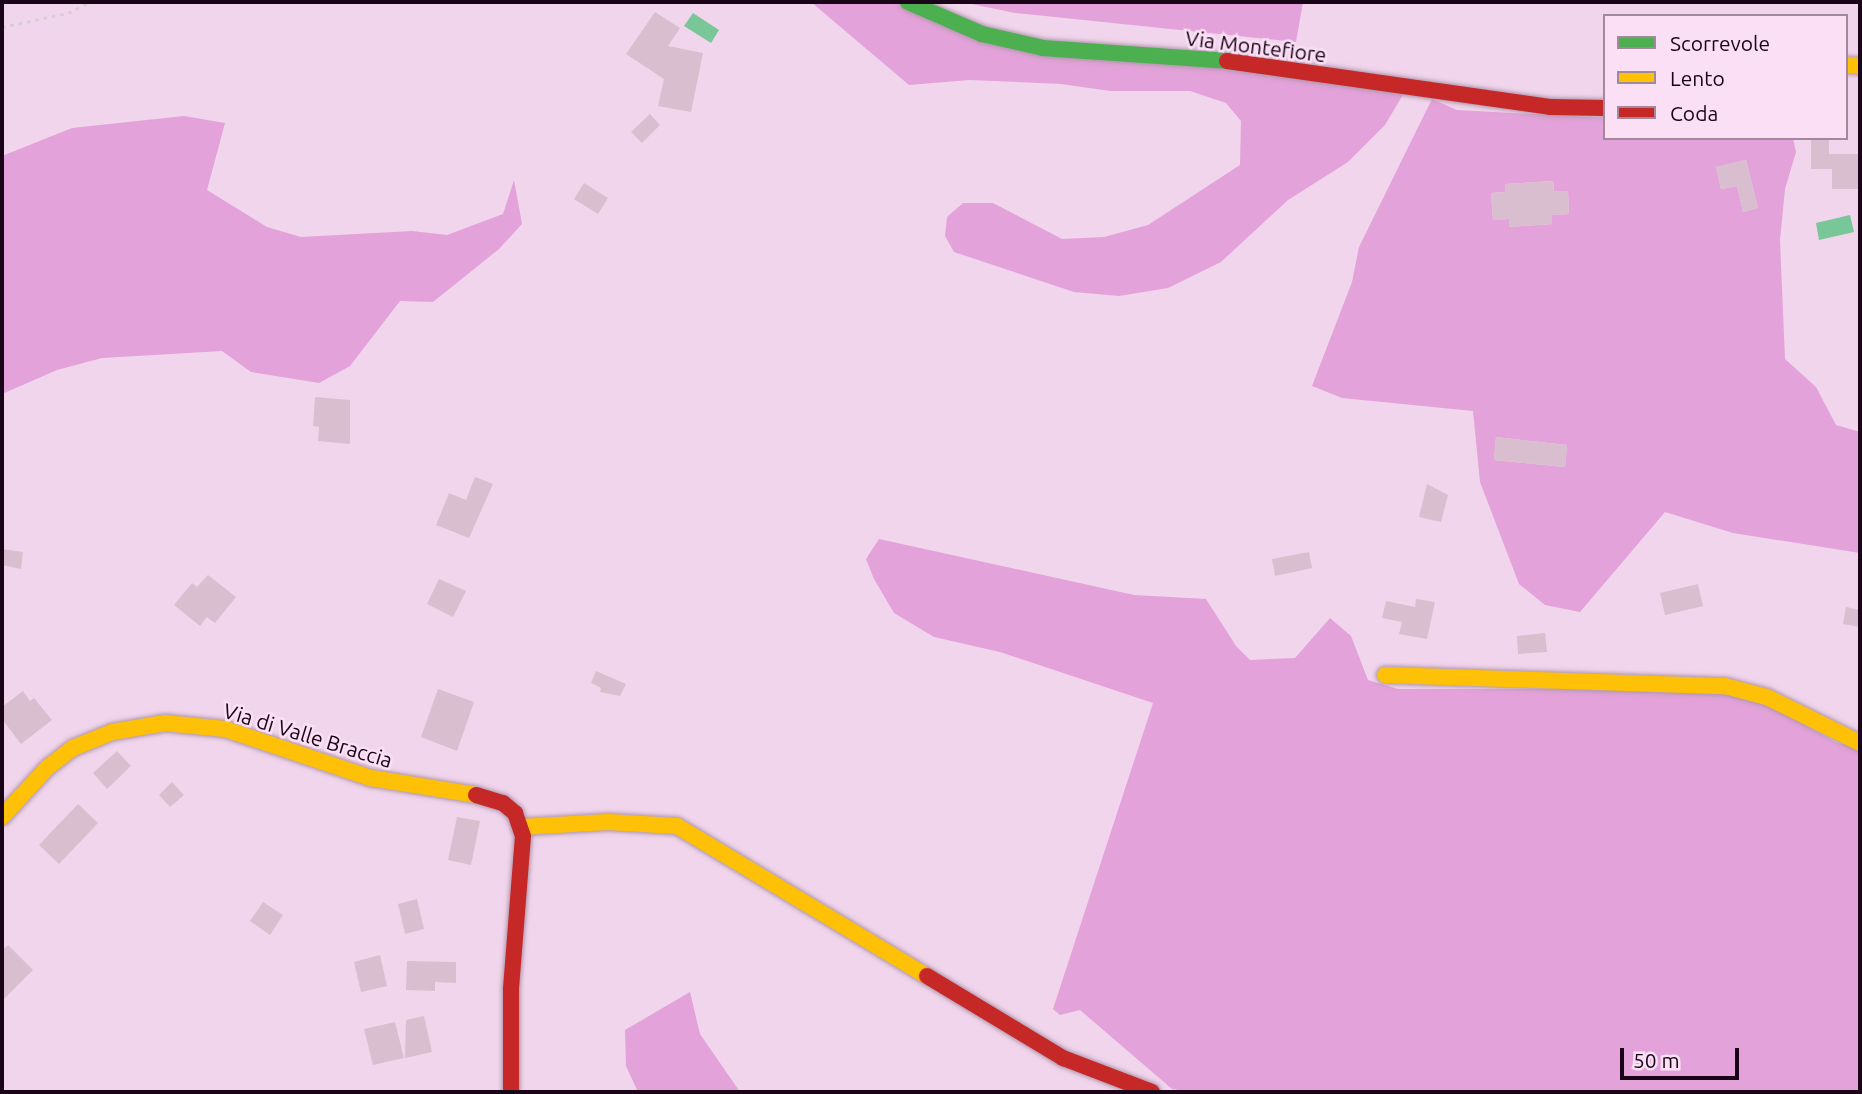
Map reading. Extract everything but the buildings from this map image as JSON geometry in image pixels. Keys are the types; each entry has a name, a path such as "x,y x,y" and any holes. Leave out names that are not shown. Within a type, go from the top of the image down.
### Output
{"street":[{"name":"Via Montefiore","path":"908,2 975,31 1043,48 1242,62 1550,107 1603,108"},
{"path":"1385,675 1710,684 1767,696 1860,743"},
{"name":"Via di Valle Braccia","path":"2,817 54,762 82,743 123,729 173,722 240,733 386,782 486,796 509,807 521,827"},
{"path":"511,1092 521,827 672,824 1051,1051 1152,1092"}],"path":[{"path":"2,27 68,12 90,2"}],"shaded area":[{"path":"811,2 895,2 942,26 1404,93 1385,125 1348,162 1288,200 1221,262 1168,288 1119,296 1074,292 954,252 945,236 947,217 963,203 993,203 1062,239 1104,237 1148,225 1240,165 1241,121 1226,103 1190,91 1110,91 1061,84 970,80 909,85"},
{"path":"962,2 1303,2 1296,42 1015,13"},
{"path":"693,13 719,30 711,43 684,26"},
{"path":"1432,99 1457,110 1603,118 1603,140 1793,140 1796,152 1785,189 1780,240 1785,359 1816,387 1836,425 1860,432 1860,553 1733,533 1665,512 1580,612 1545,605 1519,584 1480,482 1473,411 1342,398 1312,386 1352,282 1359,247","holes":["1746,160 1758,208 1743,212 1737,186 1721,189 1716,167","1553,181 1554,191 1568,191 1569,214 1552,215 1552,224 1509,227 1509,219 1493,220 1491,193 1505,192 1505,184","1496,437 1567,445 1565,467 1494,460"]},
{"path":"184,116 225,123 207,190 267,227 301,237 412,231 447,235 503,214 514,180 522,224 499,249 433,302 400,301 350,366 319,383 251,372 222,351 102,358 57,370 2,394 2,156 72,128"},
{"path":"1850,215 1854,232 1819,240 1816,223"},
{"path":"879,539 1134,595 1206,599 1236,646 1250,660 1295,658 1330,618 1351,636 1368,680 1398,689 1721,689 1765,703 1837,743 1860,747 1860,1092 1194,1092 1172,1089 1080,1010 1060,1015 1053,1009 1153,703 1000,652 934,637 894,613 874,579 866,559"},
{"path":"690,992 700,1034 740,1092 638,1092 626,1066 625,1030"}],"traffic: fast":[{"path":"908,2 982,34 1043,48 1227,61"}],"traffic: slow":[{"path":"1848,65 1860,66"},
{"path":"1385,675 1725,686 1767,697 1860,743"},
{"path":"2,817 47,768 73,748 112,732 165,723 225,729 371,778 476,795"},
{"path":"521,827 608,822 677,826 927,976"}],"traffic: jam":[{"path":"1227,61 1550,107 1603,108"},
{"path":"476,795 503,803 515,813 523,836 511,990 511,1092"},
{"path":"927,976 1063,1058 1152,1092"}]}
